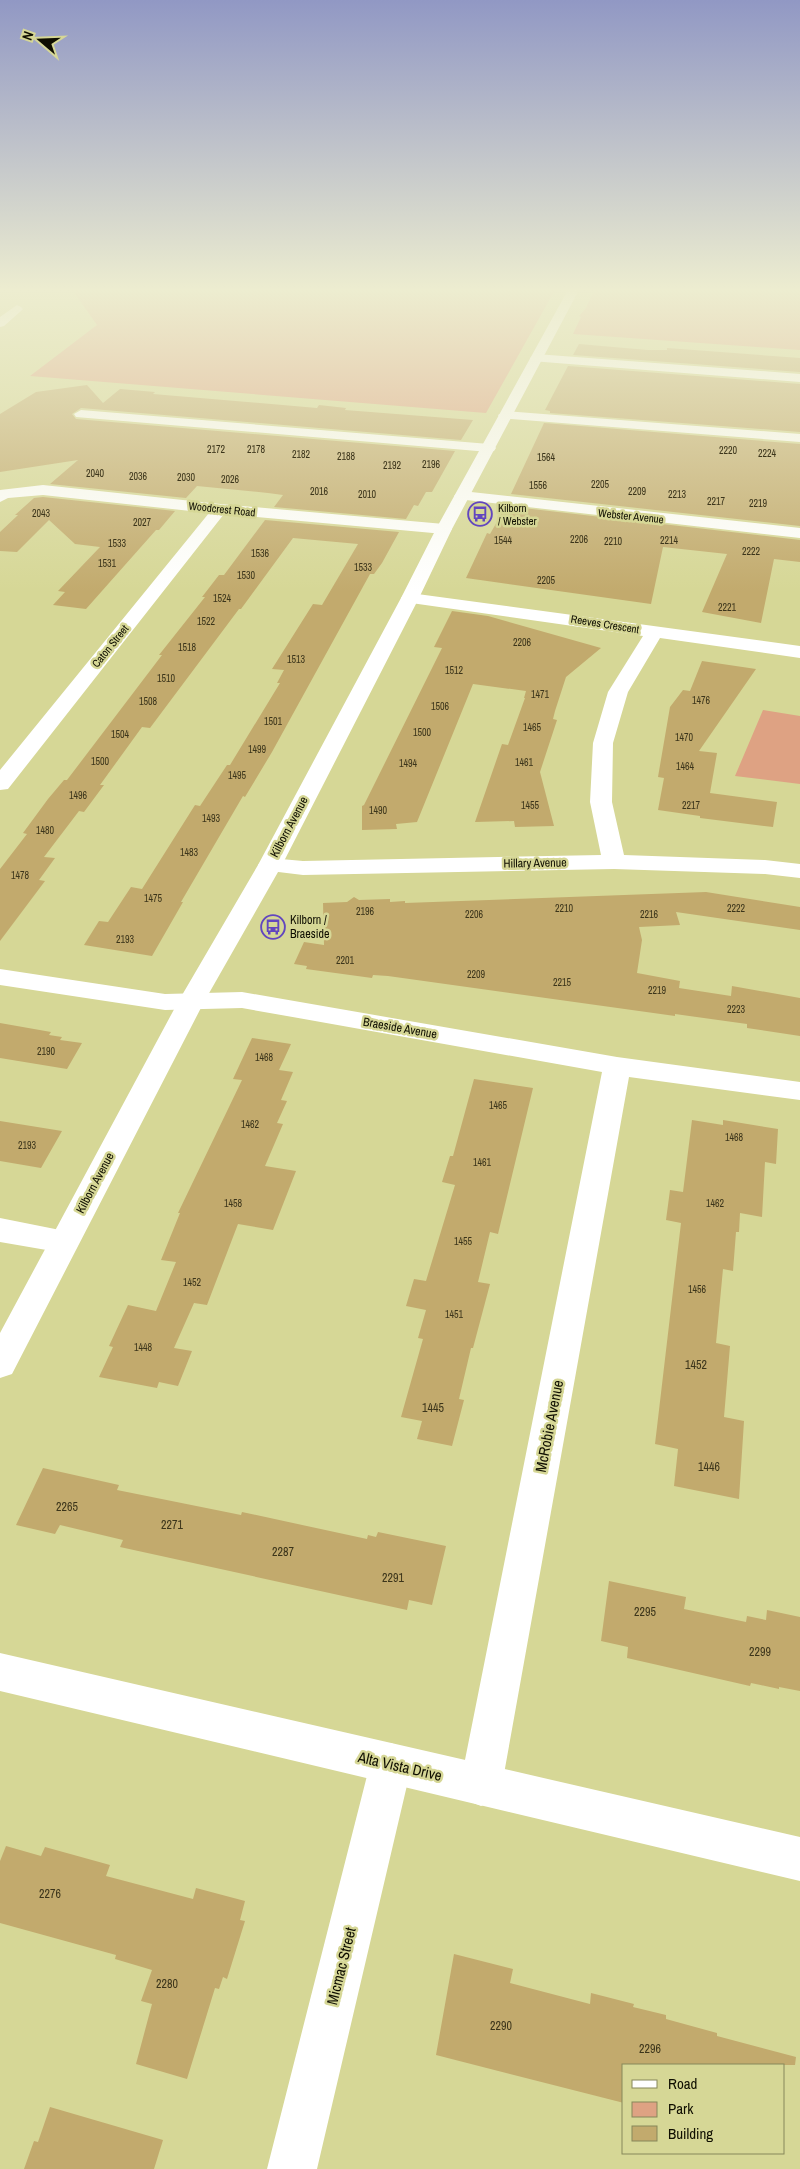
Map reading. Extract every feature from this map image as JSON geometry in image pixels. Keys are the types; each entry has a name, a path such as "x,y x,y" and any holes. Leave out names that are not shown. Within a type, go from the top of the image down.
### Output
{"street":[{"name":"Kilborn Avenue","path":"0,1364 191,1002 270,865 519,389"},
{"path":"81,414 489,448"},
{"path":"505,414 800,438"},
{"name":"Woodcrest Road","path":"0,496 44,490 220,509 444,529"},
{"name":"Webster Avenue","path":"462,496 800,533"},
{"name":"Caton Street","path":"0,784 220,509"},
{"name":"Reeves Crescent","path":"410,598 800,652"},
{"path":"614,862 601,802 603,743 618,692 654,632"},
{"name":"Hillary Avenue","path":"270,865 303,868 614,862 765,867 800,871"},
{"name":"Braeside Avenue","path":"0,977 165,1002 242,1000 617,1066 800,1092"},
{"name":"McRobie Avenue","path":"481,1785 617,1066"},
{"path":"0,1230 64,1241"},
{"name":"Alta Vista Drive","path":"0,1672 800,1859"},
{"name":"Micmac Street","path":"292,2169 391,1764"}],"green space":[{"path":"193,389 499,389 486,413"},
{"path":"763,710 800,716 800,784 735,776"}],"building":[{"path":"56,389 91,389 103,403 120,389 123,389 155,392 153,394 317,408 319,405 346,408 345,410 473,420 461,440 81,408 72,414 76,419 455,451 432,492 426,492 418,506 414,505 406,519 274,507 283,495 197,486 186,498 50,484 78,460 0,472 0,414 36,392"},
{"path":"556,389 800,389 800,432 550,413 550,411 545,410"},
{"path":"544,423 800,444 800,526 511,494"},
{"path":"43,497 175,511 86,609 53,605 65,592 58,591 100,547 75,544 49,520 17,552 0,551 0,532 34,498"},
{"path":"506,506 800,540 800,562 774,559 761,623 702,612 727,554 663,547 651,604 466,578 487,533 490,534"},
{"path":"265,520 399,532 382,563 374,574 370,574 272,752 245,797 243,796 152,956 84,945 99,921 108,922 131,887 142,889 195,805 200,806 227,765 230,765 280,683 277,683 284,670 272,669 313,604 322,605 358,544 293,538 150,728 142,727 100,785 104,785 84,812 79,811 44,857 55,858 39,880 45,881 0,941 0,869 27,834 23,833 48,799 64,780 67,780 162,655 159,655 205,597 202,597 219,575 224,575"},
{"path":"452,611 488,616 601,648 566,677 555,711 553,719 557,720 540,772 554,826 515,827 514,821 475,822 502,744 508,745 526,691 473,684 417,822 396,824 397,829 362,830 362,806 442,648 434,647"},
{"path":"702,661 756,669 699,751 717,753 710,793 777,802 773,827 700,818 700,816 658,810 664,778 658,777 670,707 683,690 690,691"},
{"path":"706,892 800,907 800,930 676,912 680,925 639,927 642,940 637,973 680,981 679,988 731,996 732,986 800,998 800,1036 747,1028 747,1024 675,1014 675,1016 388,976 373,975 372,978 306,969 307,966 294,964 304,942 324,945 323,903 347,902 354,897 359,900 390,899 390,902 405,901 405,903"},
{"path":"0,1023 51,1032 49,1035 62,1037 60,1040 82,1043 67,1069 0,1058"},
{"path":"252,1038 291,1044 279,1070 293,1072 281,1100 287,1101 277,1123 283,1124 265,1166 296,1171 273,1230 238,1224 207,1305 194,1303 174,1348 192,1351 178,1386 159,1382 157,1388 99,1377 113,1347 109,1346 128,1305 156,1311 176,1262 161,1260 180,1213 178,1213 242,1080 233,1079"},
{"path":"474,1079 533,1088 498,1234 490,1232 478,1282 490,1284 473,1348 471,1348 459,1399 464,1400 452,1446 417,1439 422,1421 401,1417 423,1339 418,1338 426,1310 406,1306 414,1279 426,1281 455,1185 442,1182 450,1156 453,1156"},
{"path":"692,1120 723,1125 723,1120 778,1129 776,1164 765,1162 762,1217 740,1213 739,1232 736,1232 733,1271 723,1269 716,1343 730,1346 724,1417 744,1421 739,1499 674,1486 678,1449 655,1444 681,1223 666,1220 670,1190 683,1192"},
{"path":"0,1121 62,1131 41,1168 0,1161"},
{"path":"43,1468 119,1485 117,1490 241,1515 242,1512 367,1539 368,1535 376,1537 378,1532 446,1546 432,1605 409,1600 407,1610 120,1547 123,1540 60,1525 55,1534 16,1525"},
{"path":"609,1581 686,1597 684,1609 746,1622 747,1616 766,1620 767,1610 800,1617 800,1691 751,1683 750,1686 627,1658 628,1647 601,1641"},
{"path":"6,1846 41,1856 45,1847 110,1865 106,1876 193,1899 196,1888 245,1901 240,1920 245,1921 227,1979 223,1977 219,1989 215,1988 187,2079 136,2064 152,2004 141,2001 152,1970 115,1959 116,1955 0,1923 0,1861"},
{"path":"454,1954 513,1969 510,1983 590,2004 591,1993 634,2004 633,2007 666,2015 666,2019 717,2033 717,2036 796,2057 795,2065 622,2064 622,2102 436,2055"},
{"path":"50,2107 163,2140 154,2169 24,2169 34,2141 38,2142"}],"place":[{"name":"Kilborn / Webster","path":"480,514"},
{"name":"Kilborn / Braeside","path":"273,927"}]}
